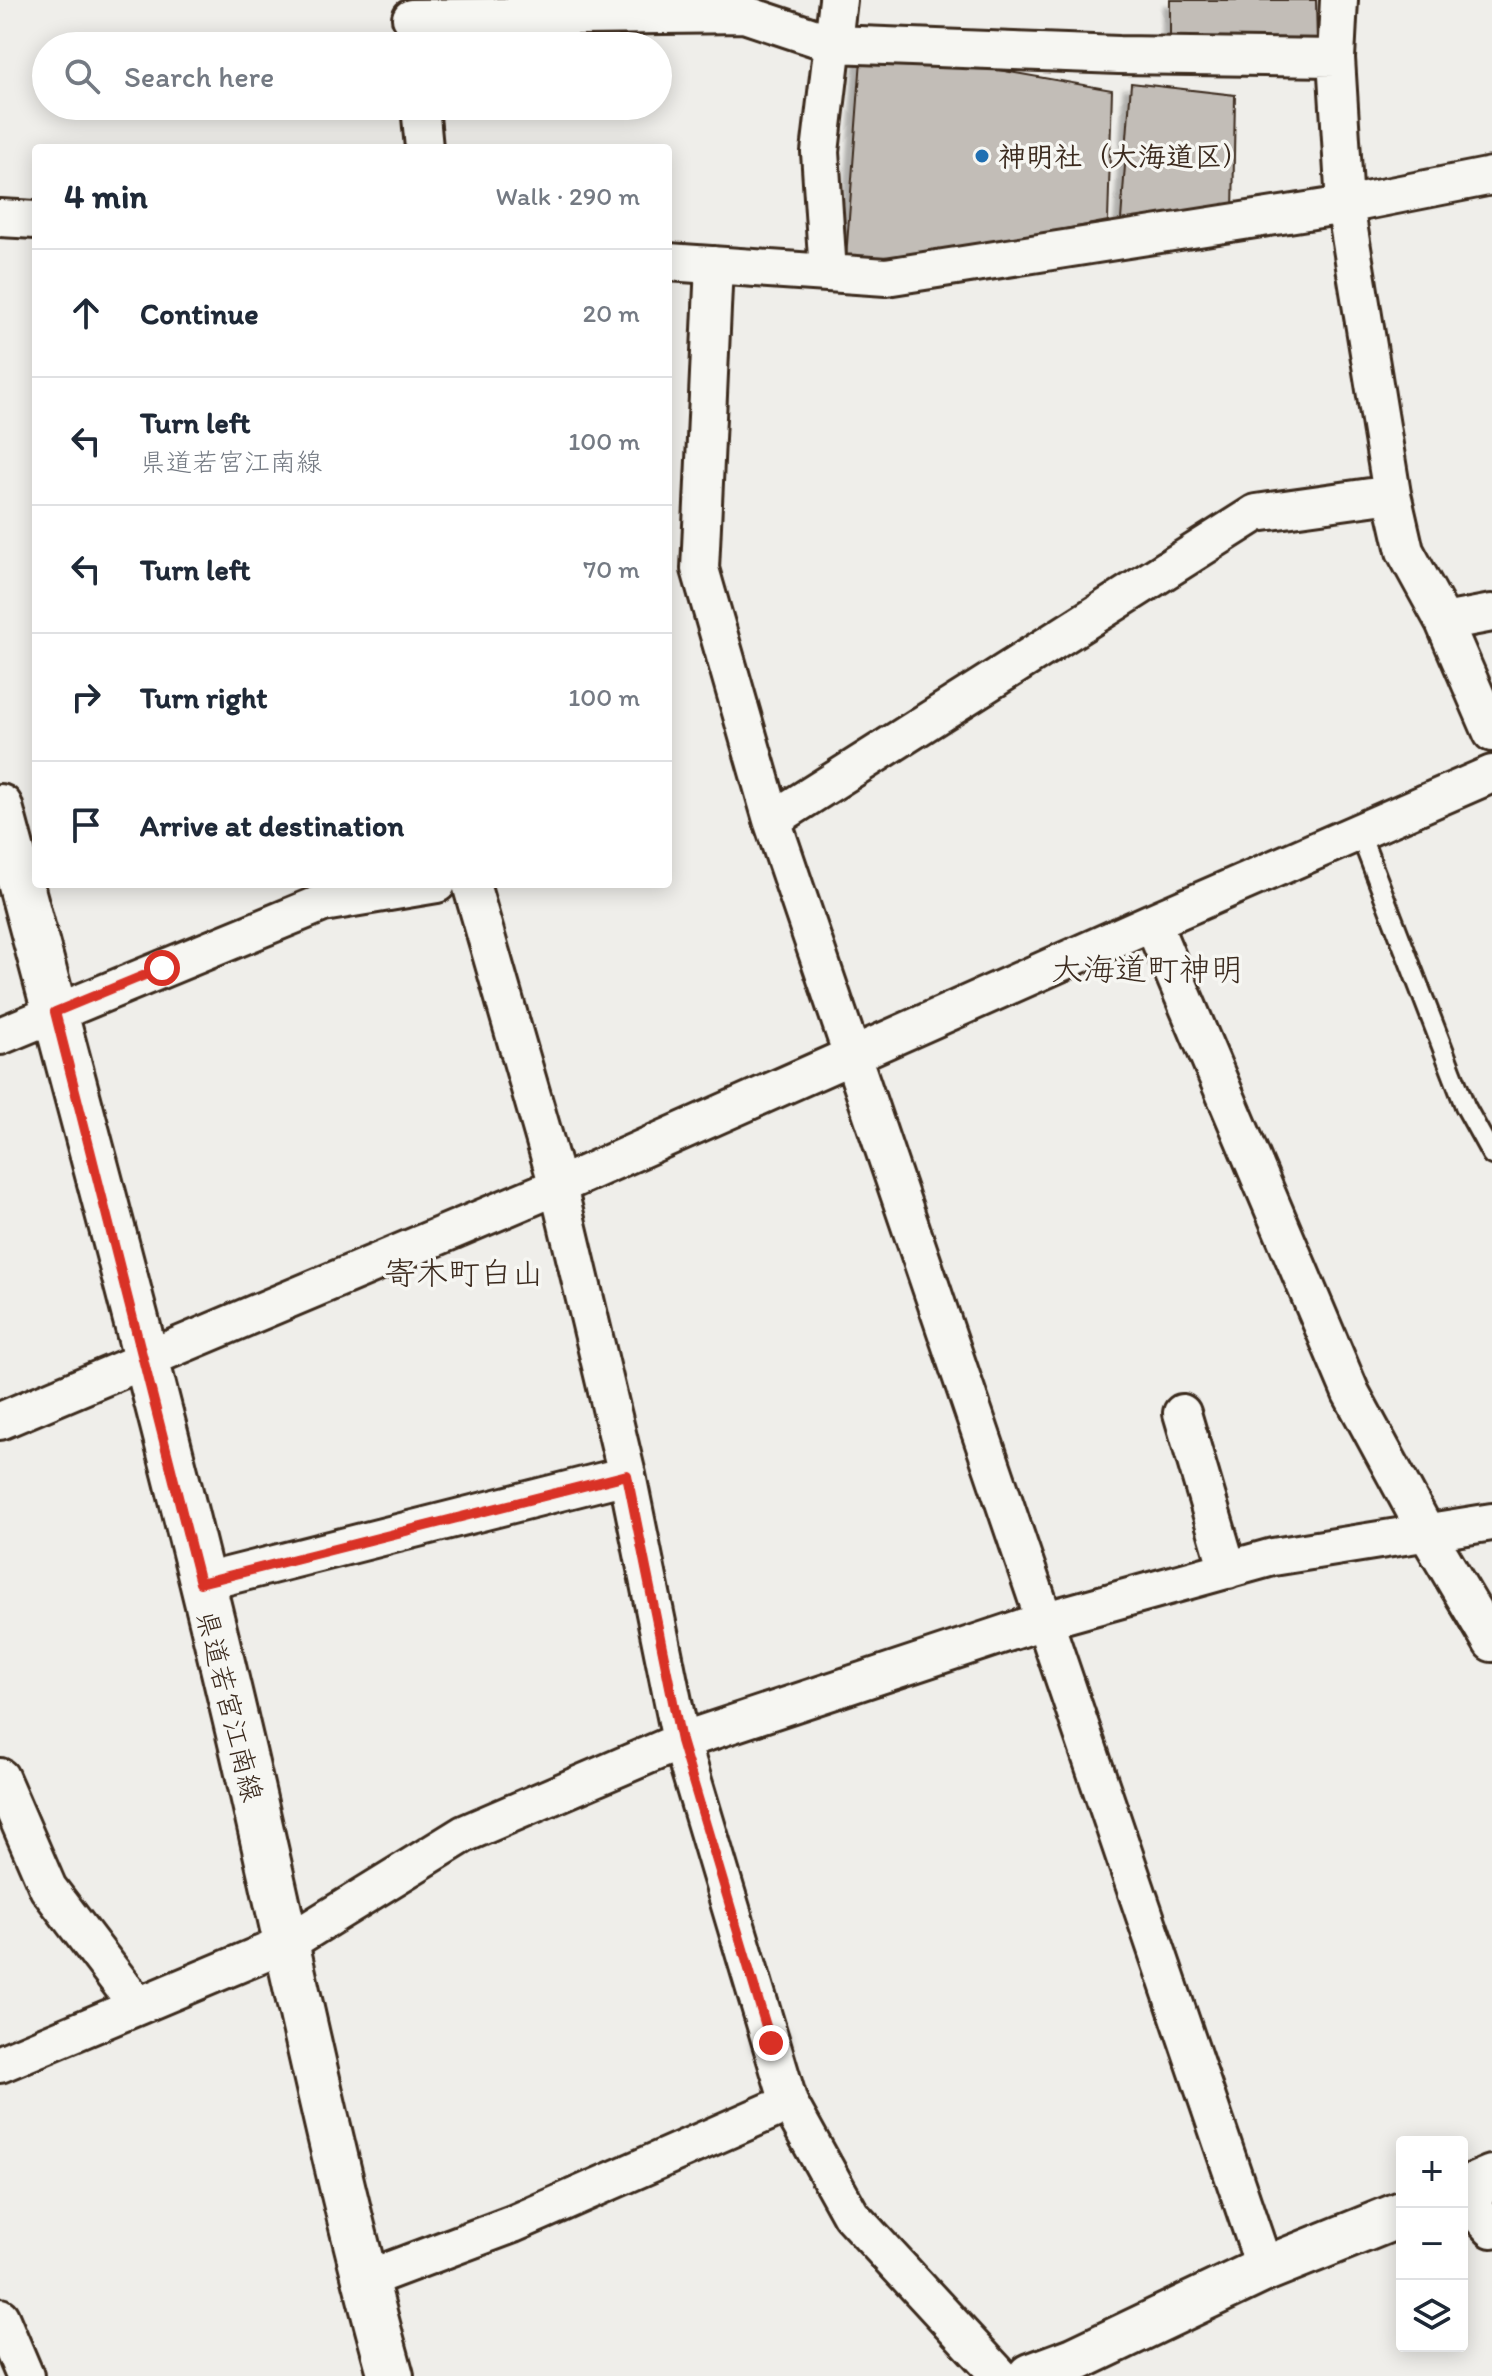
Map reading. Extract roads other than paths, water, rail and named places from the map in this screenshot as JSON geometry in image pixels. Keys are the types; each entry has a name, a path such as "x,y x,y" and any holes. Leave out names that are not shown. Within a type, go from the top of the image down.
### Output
{"main road":[{"name":"県道若宮江南線","path":"0,807 145,1359 364,2280 391,2376"},
{"path":"1468,2191 1492,2178"},
{"path":"1031,2376 1080,2368 1265,2269 1396,2216"}],"street":[{"path":"828,273 820,152 838,0"},
{"path":"1339,0 1336,58 1345,205 1392,494 1405,551 1444,622 1492,733"},
{"path":"413,21 744,14 834,44 1119,55 1336,58"},
{"path":"421,120 424,144"},
{"path":"672,262 886,277 1345,205 1492,176"},
{"path":"0,218 32,220"},
{"path":"714,265 700,569 772,820 1265,2269"},
{"path":"772,820 1256,513 1392,494"},
{"path":"1444,622 1492,613"},
{"path":"0,1421 558,1186 1492,774"},
{"path":"0,1036 323,903 413,888"},
{"path":"472,888 558,1186 627,1475 681,1741 789,2103 851,2215 1000,2376"},
{"path":"1152,922 1351,1393 1427,1533 1492,1643"},
{"path":"1182,1413 1228,1570"},
{"path":"200,1583 627,1475"},
{"path":"0,2064 286,1944 464,1834 681,1741 1046,1620 1273,1557 1492,1522"},
{"path":"0,1777 48,1888 137,2005"},
{"path":"364,2280 513,2224 789,2103"},
{"path":"1468,2201 1492,2229"},
{"path":"0,2317 25,2376"}],"lane":[{"path":"1360,834 1465,1106 1492,1155"}],"place":[{"name":"神明社（大海道区）","path":"982,156"}],"district":[{"name":"大海道町神明","path":"1147,969"},
{"name":"寄木町白山","path":"464,1273"}]}
